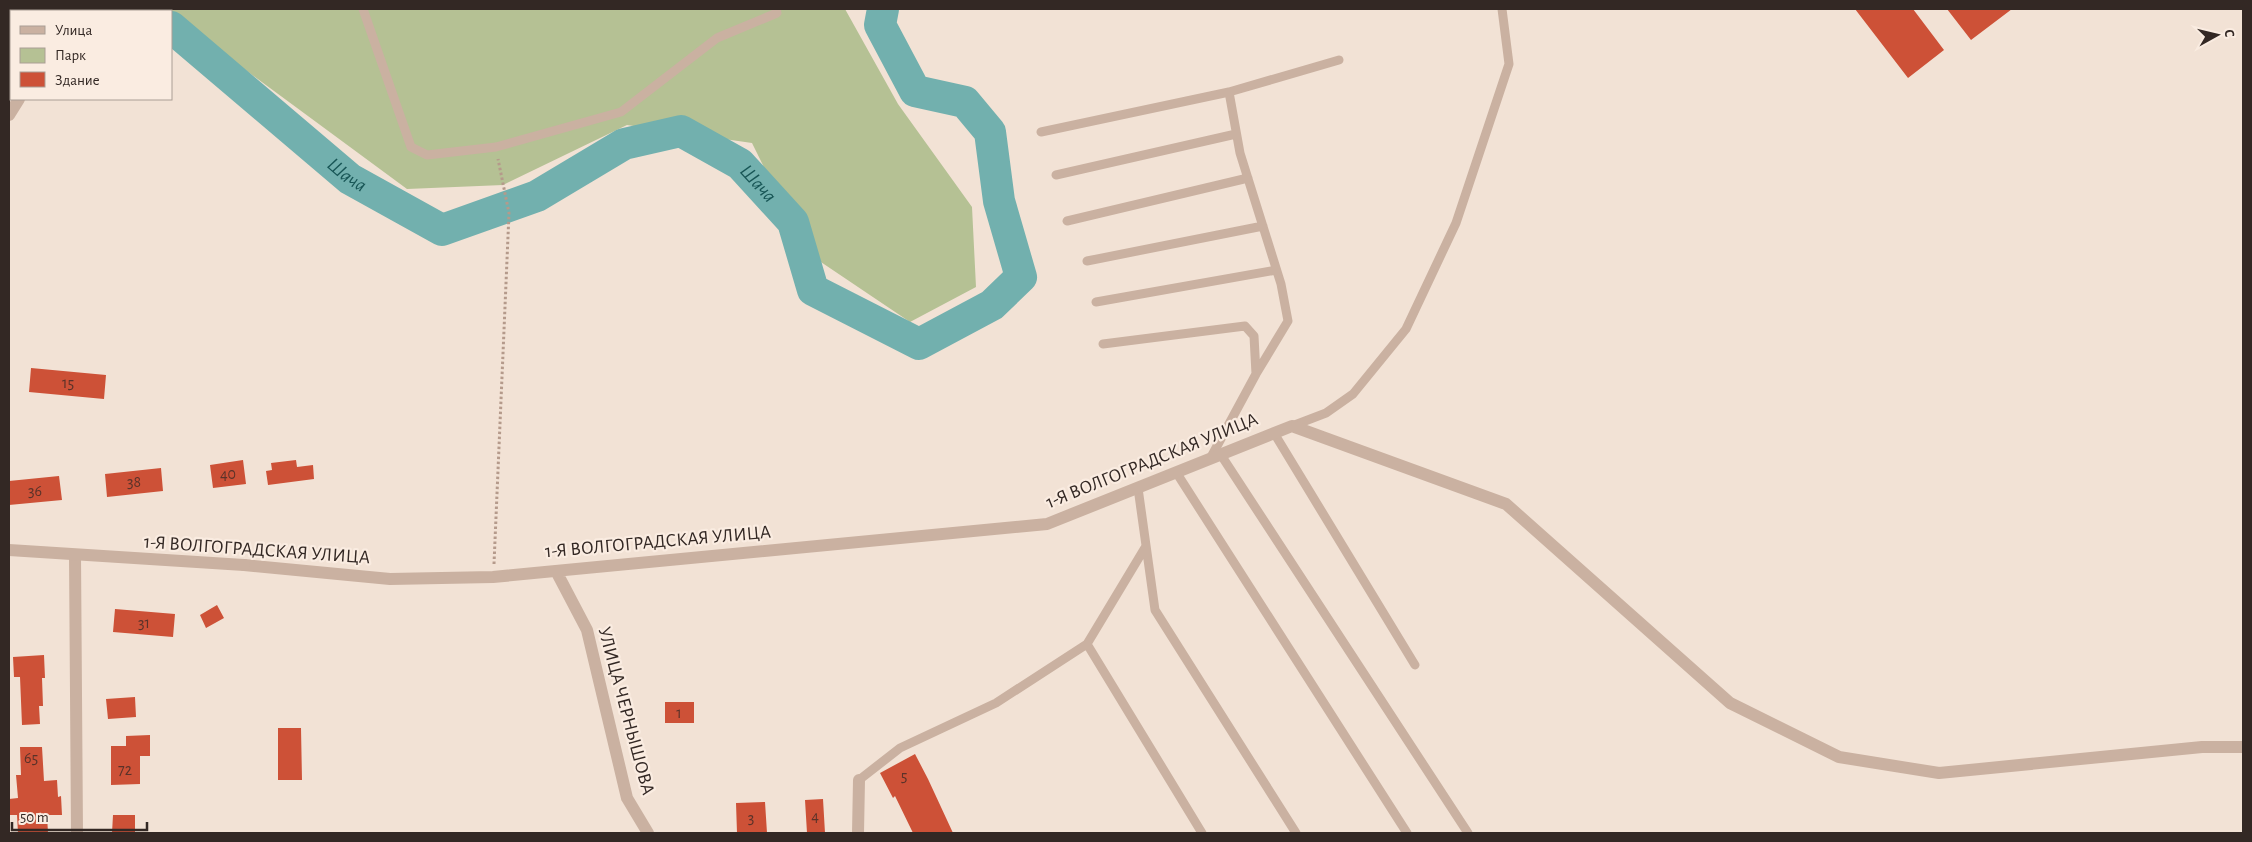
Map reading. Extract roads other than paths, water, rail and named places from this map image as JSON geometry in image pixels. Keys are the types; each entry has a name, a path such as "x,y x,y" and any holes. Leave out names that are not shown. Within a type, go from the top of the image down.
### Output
{"street":[{"path":"9,115 17,100"},
{"name":"1-Я ВОЛГОГРАДСКАЯ УЛИЦА","path":"9,550 75,556 244,565 390,579 493,577 1047,524 1292,426"},
{"path":"1292,426 1506,504 1730,703 1839,757 1939,773 2202,747 2243,747"},
{"path":"75,556 77,833"},
{"name":"УЛИЦА ЧЕРНЫШОВА","path":"556,571 587,630 627,798 648,833"},
{"path":"858,833 860,780"}],"lane":[{"path":"363,9 411,147 427,155 496,147 621,112 717,38 777,13 776,9"},
{"path":"1292,426 1326,413 1353,394 1406,329 1456,223 1509,64 1502,9"},
{"path":"1041,132 1229,92 1339,60"},
{"path":"1229,92 1236,134 1276,270 1288,321 1256,374 1216,457 1468,833"},
{"path":"1056,175 1236,134"},
{"path":"1067,221 1248,178"},
{"path":"1087,261 1262,226"},
{"path":"1096,302 1276,270"},
{"path":"1103,344 1245,326 1254,336 1256,374"},
{"path":"1274,433 1415,665"},
{"path":"1176,472 1406,833"},
{"path":"1138,488 1156,610 1296,833"},
{"path":"860,780 900,748 996,703 1087,644 1146,546"},
{"path":"1087,644 1202,833"}],"waterway":[{"name":"Шача","path":"172,28 350,179 442,230 537,196 624,144 681,131 740,164 793,222 813,290 919,344 992,305 1021,277 999,201 990,132 965,102 915,91 880,25 883,9"}]}
